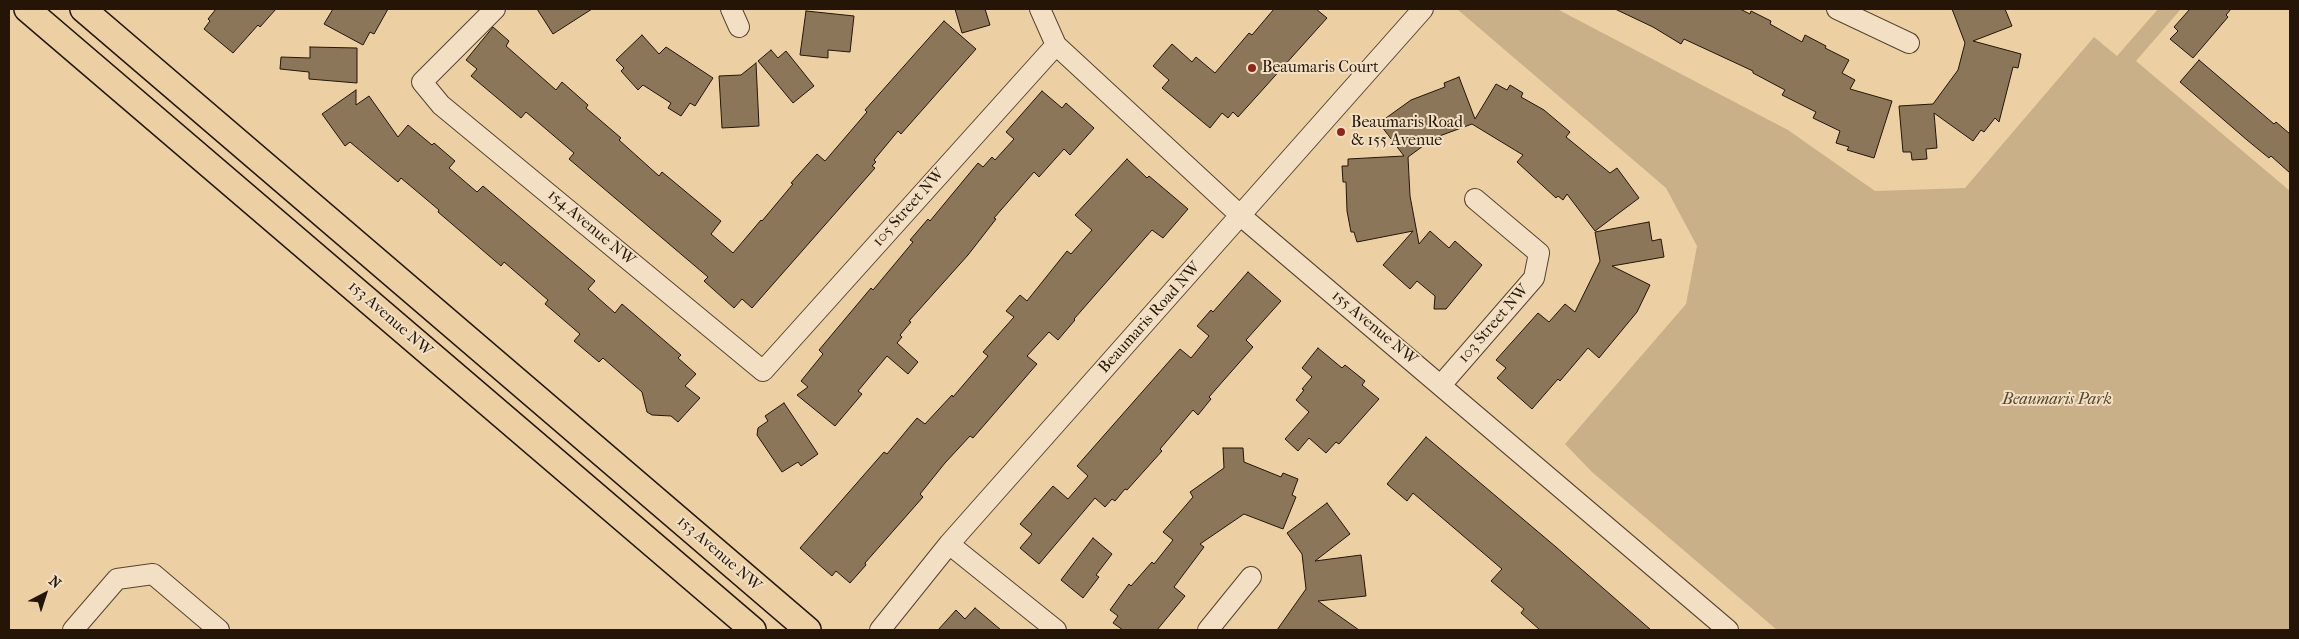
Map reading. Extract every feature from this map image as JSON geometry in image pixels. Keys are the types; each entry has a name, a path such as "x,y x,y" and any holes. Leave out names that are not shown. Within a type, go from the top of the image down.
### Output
{"main road":[{"name":"153 Avenue NW","path":"27,9 753,630"},
{"name":"153 Avenue NW","path":"83,9 808,630"}],"street":[{"name":"154 Avenue NW","path":"495,9 422,82 441,105 763,371"},
{"path":"730,9 739,27"},
{"name":"155 Avenue NW","path":"1040,9 1056,45 1241,216 1728,630"},
{"name":"Beaumaris Road NW","path":"880,630 949,544 1423,9"},
{"path":"1837,9 1910,43"},
{"name":"105 Street NW","path":"763,371 1056,45"},
{"name":"103 Street NW","path":"1441,385 1534,278 1539,253 1475,198"},
{"path":"949,544 1056,630"},
{"path":"74,630 117,579 152,574 220,630"},
{"path":"1208,630 1251,577"}],"green space":[{"name":"Beaumaris Park","path":"1457,9 1557,9 1788,130 1875,191 1965,188 2094,37 2117,56 2158,9 2181,9 2136,61 2290,191 2290,630 1777,630 1592,472 1565,444 1686,304 1697,246 1666,188"}],"building":[{"path":"216,9 276,9 260,27 258,25 233,53 204,29 210,21 208,19"},
{"path":"333,9 388,9 374,34 370,32 363,45 324,24"},
{"path":"537,9 592,9 553,34"},
{"path":"955,9 985,9 990,25 962,33"},
{"name":"Beaumaris Court","path":"1274,9 1316,9 1327,18 1238,117 1233,112 1228,118 1222,113 1210,128 1162,88 1169,80 1153,66 1172,44 1192,62 1196,57 1215,73 1249,33 1252,35"},
{"path":"1615,9 1740,9 1750,14 1751,11 1771,21 1770,24 1802,42 1805,35 1826,46 1825,48 1849,60 1842,73 1855,80 1850,89 1892,101 1874,158 1847,150 1849,147 1836,143 1840,131 1813,118 1816,112 1782,95 1785,90 1753,73 1753,71 1684,39 1681,44 1653,27"},
{"path":"1952,9 2005,9 2012,26 1973,41 2021,54 2018,68 2013,67 1999,122 1995,118 1984,132 1981,130 1973,141 1934,113 1937,148 1926,149 1927,159 1912,160 1911,152 1903,152 1899,106 1933,104 1958,70 1965,43"},
{"path":"2190,9 2231,9 2226,15 2228,17 2193,58 2170,39 2178,31 2174,27"},
{"path":"806,11 854,16 850,52 828,50 828,58 800,55"},
{"path":"944,21 976,49 901,134 898,131 874,160 876,162 872,166 875,168 752,308 742,299 734,308 704,281 708,277 569,159 574,153 526,112 521,118 471,76 477,69 466,60 493,27 509,41 506,46 556,90 562,82 588,105 586,108 621,138 619,140 659,176 662,172 721,221 711,234 733,253 817,154 825,161 867,112 865,110"},
{"path":"642,35 659,54 666,47 713,78 695,106 690,103 681,116 668,108 671,103 643,85 638,90 621,71 624,68 616,60"},
{"path":"310,47 357,48 357,83 309,79 309,72 280,69 281,57 310,58"},
{"path":"771,50 778,58 786,51 814,86 793,103 758,61"},
{"path":"2199,60 2274,124 2276,122 2290,134 2290,173 2271,156 2269,158 2247,140 2180,82"},
{"path":"756,63 759,126 722,128 719,76 741,75"},
{"path":"1459,77 1475,119 1496,84 1507,90 1510,85 1523,93 1521,97 1544,110 1570,132 1566,137 1610,173 1617,168 1639,198 1595,231 1567,194 1563,200 1558,196 1556,198 1517,162 1523,155 1472,124 1434,138 1408,157 1410,196 1419,244 1430,231 1449,248 1455,241 1482,265 1446,309 1434,309 1435,296 1417,281 1410,289 1383,265 1413,231 1357,242 1354,232 1351,232 1347,211 1346,182 1343,182 1342,166 1348,166 1348,159 1404,156 1379,123 1411,100 1445,87 1444,83"},
{"path":"356,90 356,105 369,96 398,137 408,125 432,145 434,143 455,161 449,168 477,192 483,186 595,281 588,289 615,313 622,304 681,355 678,358 696,374 685,386 700,398 678,422 671,416 652,415 647,412 642,392 603,358 599,362 574,341 580,334 545,304 548,300 504,262 501,266 401,178 398,182 350,142 345,146 322,114"},
{"path":"1042,91 1062,108 1066,103 1094,128 1070,155 1064,149 1039,177 1034,172 994,218 996,219 968,255 909,321 911,322 900,335 902,337 897,343 918,362 908,374 887,356 858,391 862,394 835,426 797,395 808,387 801,381 823,354 819,350 871,288 873,290 913,242 910,240 928,219 930,221 978,163 983,167 992,157 995,160 1014,139 1006,132"},
{"path":"1127,159 1147,178 1149,176 1188,209 1163,238 1152,230 1058,340 1049,332 1027,356 1037,364 973,438 970,436 945,463 920,494 923,497 865,563 866,565 850,583 836,571 832,576 800,548 884,452 887,454 917,418 925,424 952,395 953,397 988,356 983,352 1014,317 1006,311 1020,295 1027,301 1067,251 1071,254 1092,230 1075,215"},
{"path":"1649,222 1652,241 1661,239 1664,257 1612,266 1650,285 1637,312 1599,358 1588,348 1560,381 1558,379 1532,409 1497,378 1506,368 1496,360 1538,313 1549,322 1565,304 1575,312 1600,261 1595,232"},
{"path":"1248,272 1281,301 1246,340 1253,347 1209,397 1211,399 1198,415 1193,410 1160,449 1162,451 1127,490 1125,489 1115,501 1112,499 1105,507 1095,498 1039,564 1020,548 1032,534 1020,524 1053,486 1068,499 1088,476 1077,466 1180,349 1191,358 1209,336 1197,326 1211,310 1213,312"},
{"path":"1318,348 1342,368 1345,365 1365,381 1362,385 1379,399 1339,444 1336,442 1326,453 1309,438 1298,451 1285,439 1309,412 1296,400 1312,377 1302,368"},
{"path":"784,403 818,454 801,466 798,462 782,472 757,435 758,428 768,421 765,416"},
{"path":"1426,437 1651,630 1540,630 1521,613 1524,609 1491,581 1502,569 1413,493 1407,501 1387,484"},
{"path":"1223,448 1243,448 1244,462 1281,477 1283,473 1298,479 1292,495 1296,497 1283,529 1244,514 1200,544 1204,547 1174,587 1185,596 1157,630 1123,630 1113,623 1118,616 1110,610 1129,584 1131,586 1152,562 1154,564 1173,540 1163,532 1193,497 1190,492 1224,468"},
{"path":"1327,503 1350,534 1315,561 1361,555 1366,596 1318,601 1359,630 1277,630 1306,589 1302,554 1287,533"},
{"path":"1093,538 1112,554 1096,575 1099,577 1083,598 1061,580"},
{"path":"975,608 1001,630 938,630 956,610 965,619"}],"place":[{"name":"Beaumaris Court","path":"1252,68"},
{"name":"Beaumaris Road & 155 Avenue","path":"1341,132"}]}
